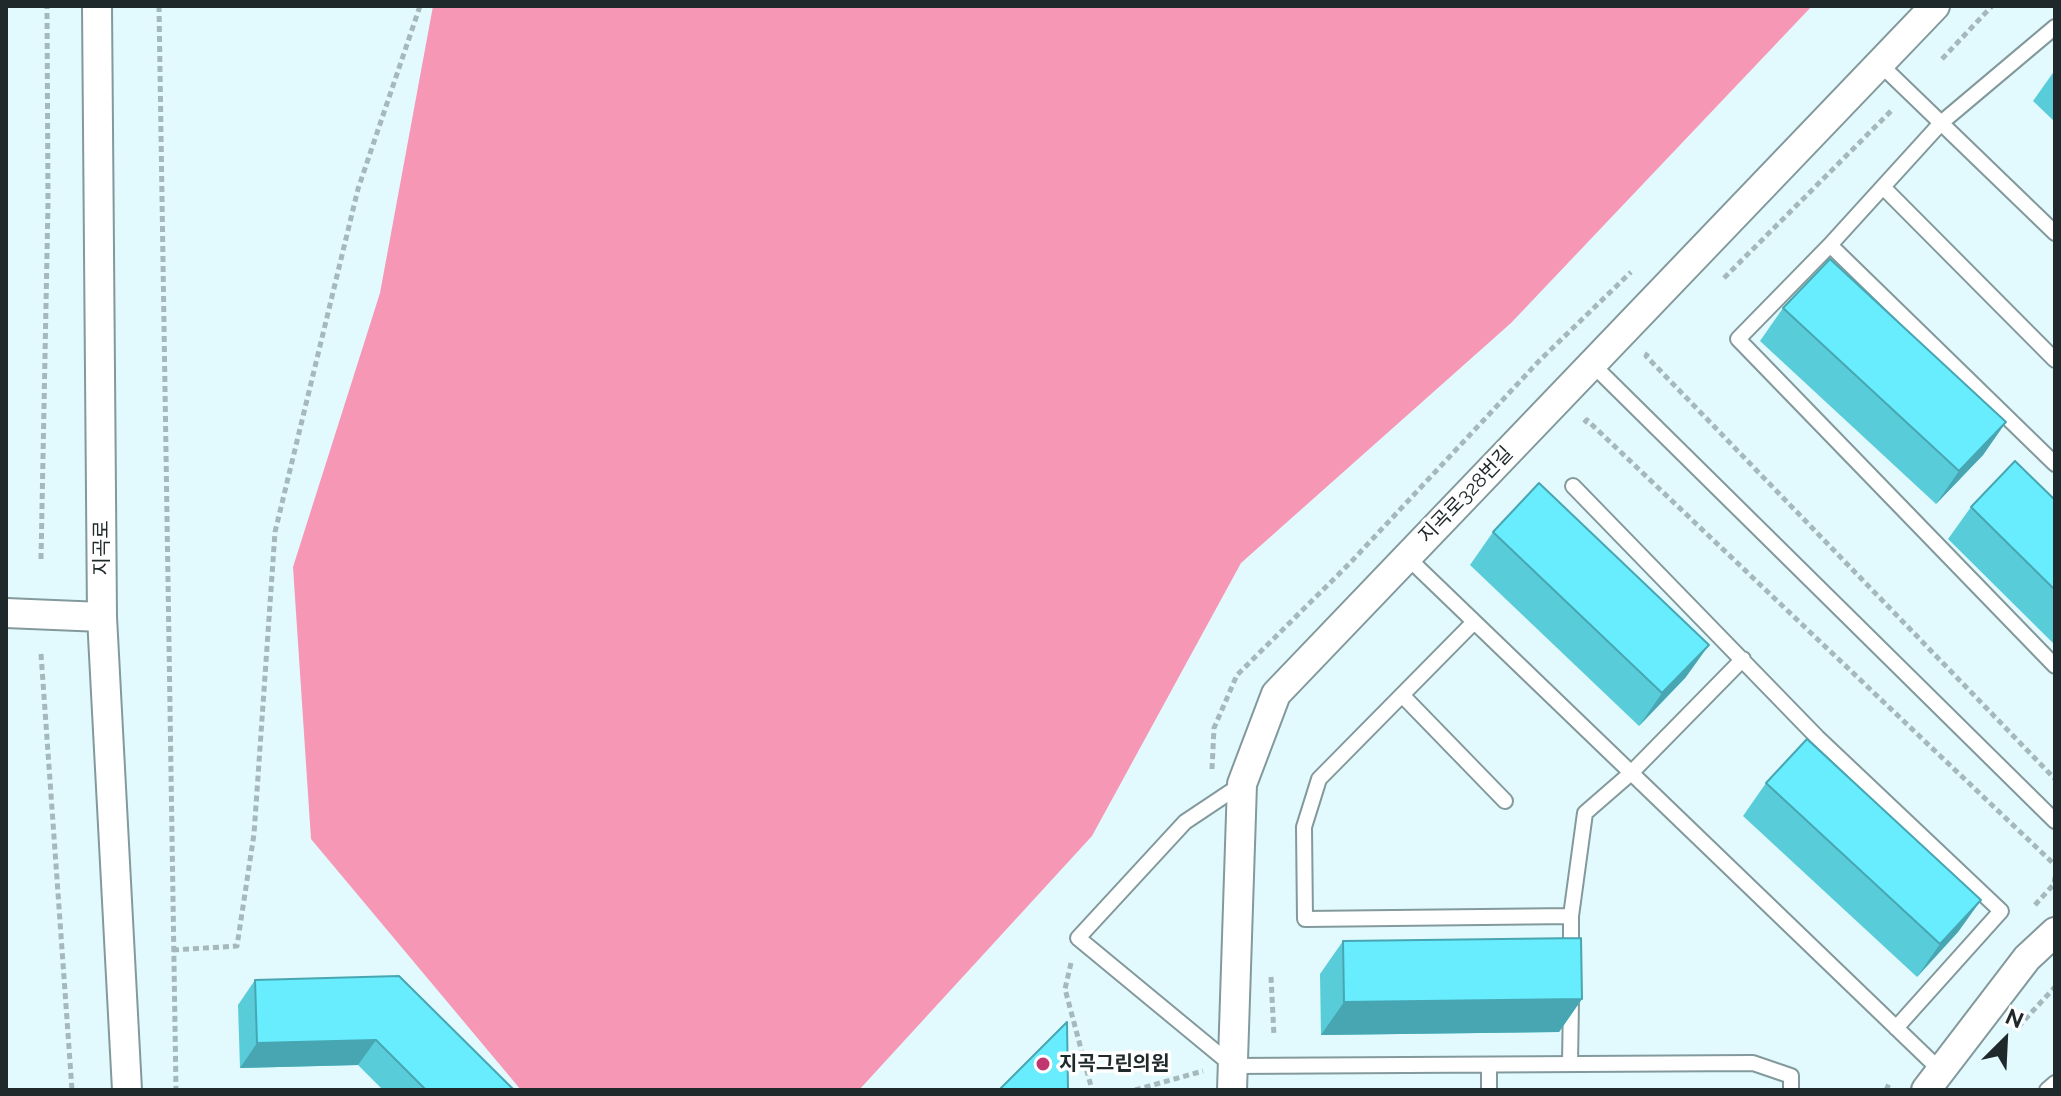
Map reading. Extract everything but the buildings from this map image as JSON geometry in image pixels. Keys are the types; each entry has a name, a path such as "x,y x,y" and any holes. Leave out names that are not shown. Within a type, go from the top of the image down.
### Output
{"street":[{"name":"지곡로","path":"97,6 102,617 127,1090"},
{"name":"지곡로328번길","path":"1232,1078 1242,784 1276,694 1935,6"},
{"path":"6,613 102,617"},
{"path":"1933,1080 2027,958 2055,932"}],"lane":[{"path":"2055,27 1941,123 1830,245 1738,339 2055,666"},
{"path":"1880,64 2055,233"},
{"path":"1883,187 2055,360"},
{"path":"1830,245 2055,464"},
{"path":"1592,364 2055,821"},
{"path":"1573,486 1817,737 2001,911 1896,1028"},
{"path":"1407,557 1896,1028 1933,1080"},
{"path":"1474,622 1319,779 1304,827 1305,919 1571,916"},
{"path":"1570,1064 1571,916 1585,813 1631,773 1743,659"},
{"path":"1402,695 1505,801"},
{"path":"1242,784 1185,822 1078,938 1232,1078 1489,1065 1753,1063 1791,1076 1791,1090"},
{"path":"1489,1065 1489,1090"},
{"path":"2047,1090 2055,1083"}],"path":[{"path":"41,559 48,203 47,6"},
{"path":"159,6 176,1090"},
{"path":"173,950 237,946 254,834 275,532 358,189 420,6"},
{"path":"1942,59 1992,6"},
{"path":"1723,279 1893,109"},
{"path":"1657,345 1646,356 2055,779"},
{"path":"1587,420 2055,865"},
{"path":"41,654 72,1090"},
{"path":"1078,938 1065,989 1092,1090"},
{"path":"1135,1090 1204,1071"}],"shaded area":[{"path":"433,6 1812,6 1511,323 1241,563 1092,836 859,1090 521,1090 311,839 293,567 380,293"}],"place":[{"name":"지곡그린의원","path":"1043,1064"}]}
